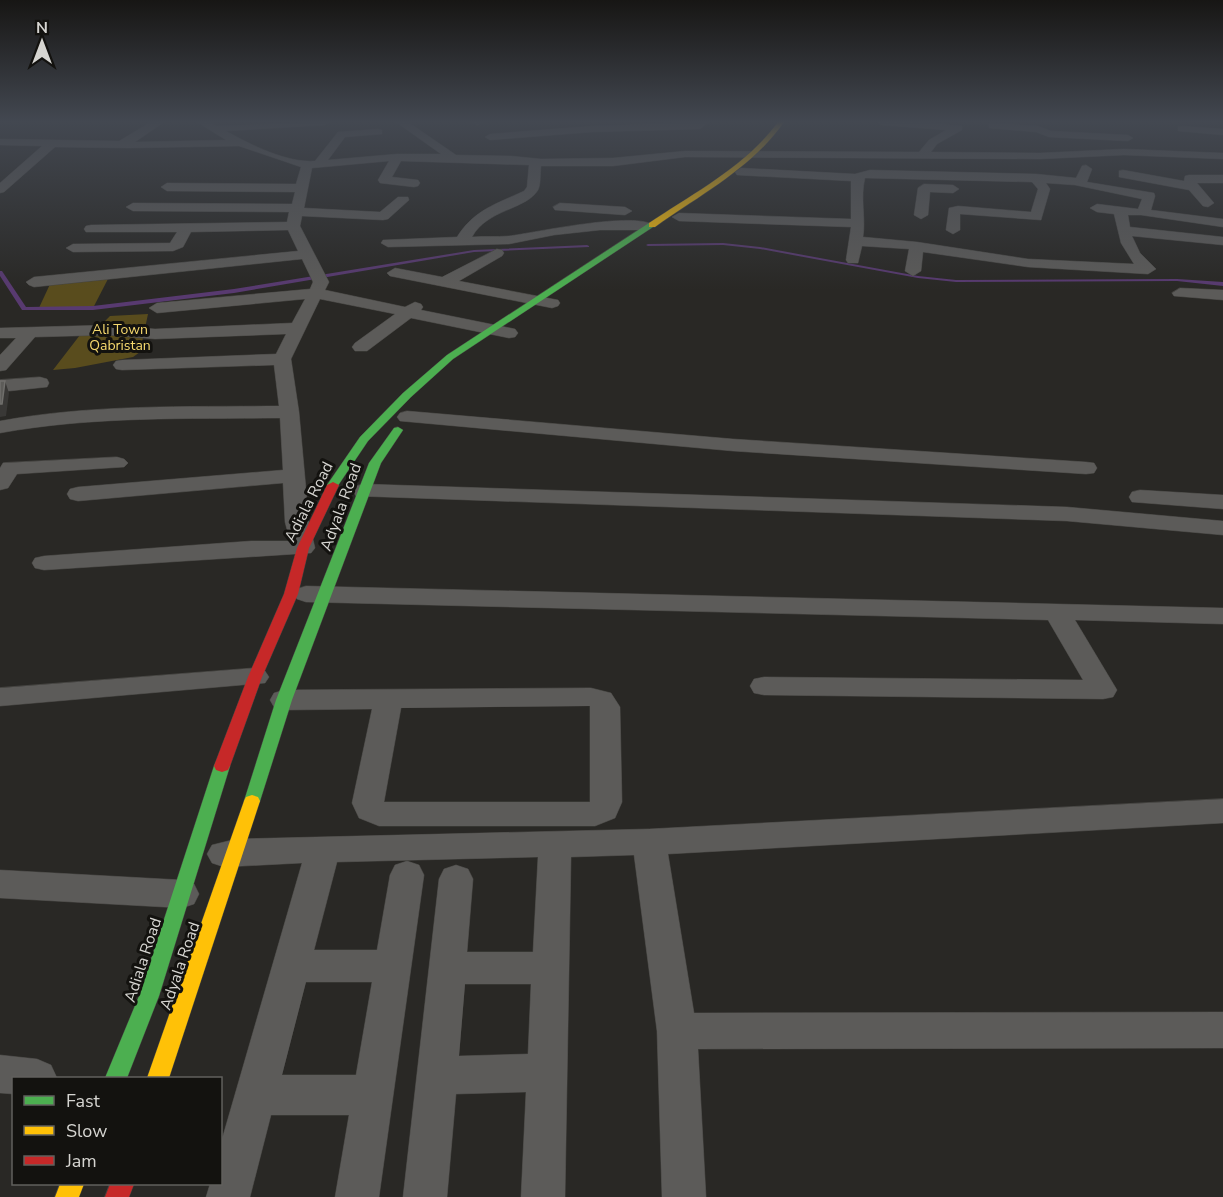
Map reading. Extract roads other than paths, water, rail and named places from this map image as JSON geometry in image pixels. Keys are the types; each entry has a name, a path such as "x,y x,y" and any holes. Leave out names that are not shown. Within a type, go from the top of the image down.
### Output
{"main road":[{"name":"Adiala Road","path":"116,1077 149,996 225,757 255,677 291,594 303,548 334,482 364,439 407,395 450,357 534,300 621,246 646,226 718,178"},
{"path":"482,353 733,178"},
{"name":"Adyala Road","path":"158,1077 236,852 284,700 364,490 375,463 413,411"}],"street":[{"path":"0,189 12,178"},
{"path":"44,563 251,548 303,548 297,522 289,412 282,359 318,281 309,262 295,215 307,178"},
{"path":"385,178 384,180 414,183"},
{"path":"462,241 472,224 484,215 528,194 533,188 534,178"},
{"path":"853,260 858,223 856,194 858,178"},
{"path":"969,178 974,190"},
{"path":"975,178 1037,187 1081,182 1087,178"},
{"path":"1141,178 1223,192"},
{"path":"1208,203 1189,179 1223,179"},
{"path":"1081,182 1080,184 1149,196 1144,210 1146,213"},
{"path":"166,187 233,184 302,188"},
{"path":"953,230 954,212 958,210 1036,217 1037,187"},
{"path":"921,215 924,188 997,190"},
{"path":"133,207 295,215 383,216 403,200"},
{"path":"560,207 662,216"},
{"path":"1097,208 1223,223"},
{"path":"856,241 917,246 1028,263 1065,259 1148,269 1133,256 1124,231 1120,210"},
{"path":"91,229 186,228 295,215"},
{"path":"679,217 858,223"},
{"path":"397,227 388,243 515,240 554,231 600,226 646,226"},
{"path":"73,248 173,247 178,244 186,228"},
{"path":"1124,231 1223,241"},
{"path":"913,271 917,246"},
{"path":"361,347 407,312 496,252"},
{"path":"34,282 308,254"},
{"path":"395,273 440,291 552,303"},
{"path":"157,308 318,281 407,312 509,333"},
{"path":"1180,292 1223,295"},
{"path":"0,333 109,330 155,334 298,328"},
{"path":"0,366 30,332"},
{"path":"122,365 282,359"},
{"path":"0,386 40,383"},
{"path":"413,411 733,445 1086,468"},
{"path":"0,427 25,421 104,415 289,412"},
{"path":"0,483 10,468 117,463"},
{"path":"78,494 294,476"},
{"path":"364,490 1067,514 1223,528"},
{"path":"1140,497 1223,502"},
{"path":"291,594 1215,616 1223,638"},
{"path":"764,686 1103,690 1057,612"},
{"path":"0,697 255,677"},
{"path":"284,700 591,697 601,700 606,707 606,802 604,810 595,814 379,814 370,810 368,803 388,700"},
{"path":"192,862 236,852 649,842 1223,811"},
{"path":"649,842 677,1031 684,1197"},
{"path":"543,1197 555,844"},
{"path":"228,1197 323,850"},
{"path":"357,1197 374,1095 391,966 407,875"},
{"path":"425,1197 456,879"},
{"path":"0,884 182,894"},
{"path":"291,966 391,966"},
{"path":"448,968 551,968"},
{"path":"677,1031 1223,1030"},
{"path":"438,1075 547,1073"},
{"path":"0,1074 28,1077"},
{"path":"256,1095 374,1095"}],"waterway":[{"path":"648,245 723,244 760,248 918,277 956,281 1177,280 1223,284"},
{"path":"0,272 24,309 93,308 234,291 474,251 587,246"}],"park label":[{"name":"Ali Town Qabristan","path":"120,338"}]}
